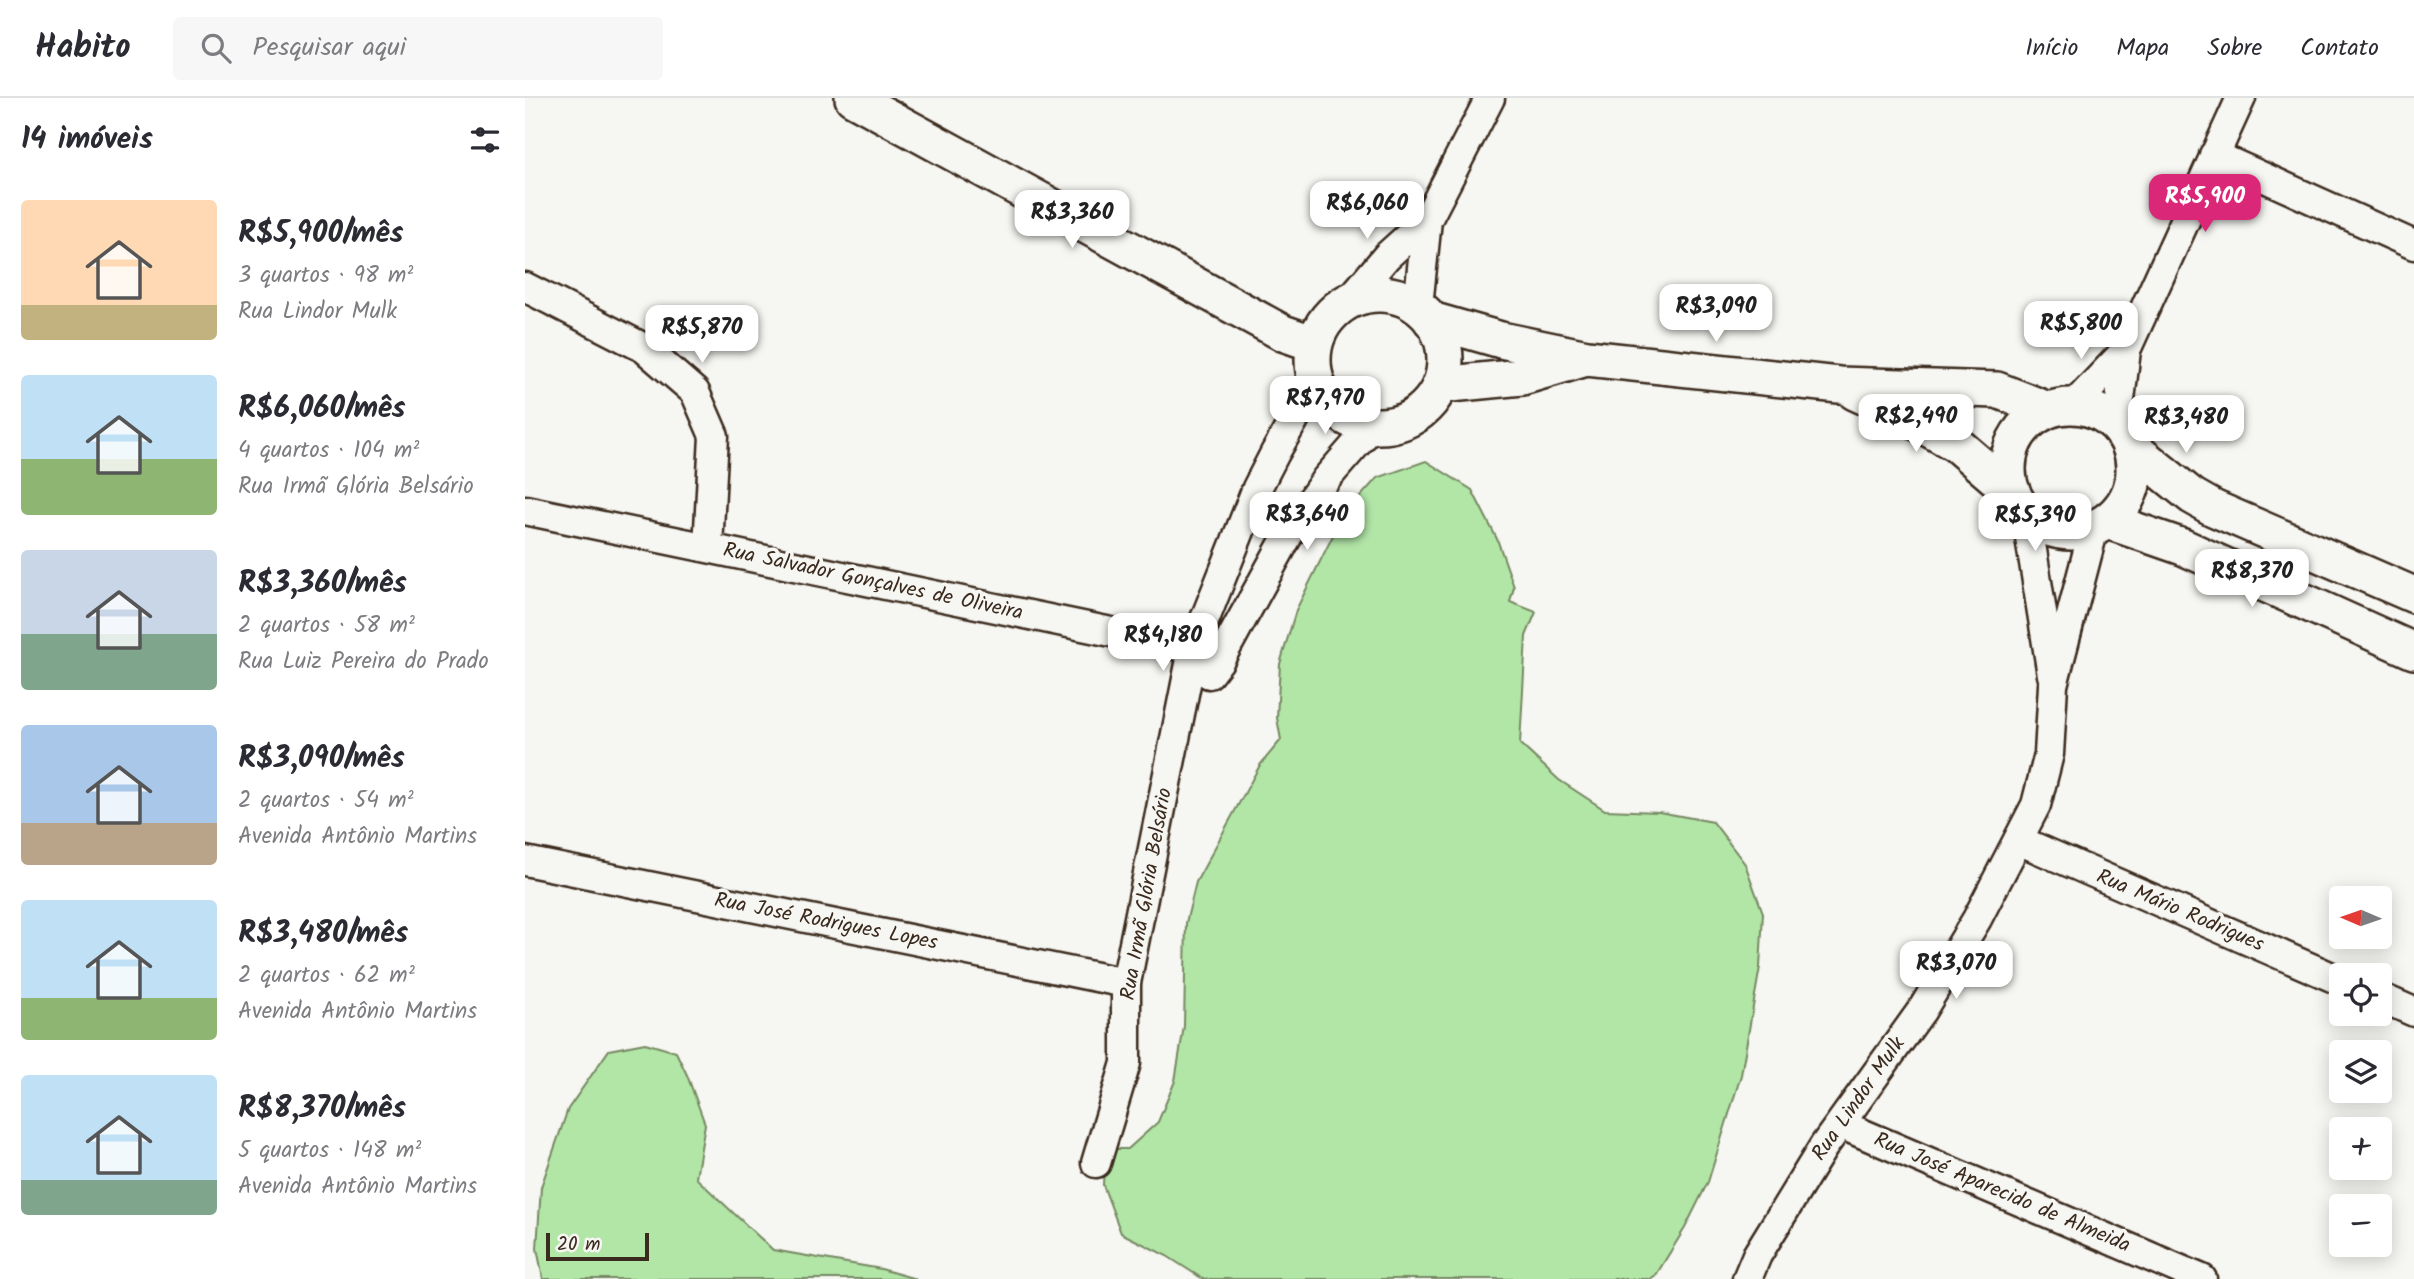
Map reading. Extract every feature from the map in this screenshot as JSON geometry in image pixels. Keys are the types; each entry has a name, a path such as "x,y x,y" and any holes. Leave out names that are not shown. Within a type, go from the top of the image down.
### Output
{"street":[{"path":"853,98 1283,333 1315,344"},
{"path":"1348,302 1387,256 1427,220 1490,98"},
{"path":"2101,525 2129,495 2135,471 2124,435 2126,350 2241,98"},
{"path":"2214,155 2414,245"},
{"path":"1427,220 1425,313 1442,340 1445,363 1440,385 1429,404 1413,417 1393,426 1372,426 1347,419 1328,403 1316,381 1313,358 1315,344 1325,322 1335,310 1348,302 1370,295 1393,296 1425,313 1501,340 1587,358 1839,385 1997,390 2060,408 2096,411 2192,496 2213,508 2414,595"},
{"path":"525,287 644,348 695,392 714,436 708,547"},
{"path":"2019,503 2008,468 2013,444 2028,424 2060,408 2126,350"},
{"path":"1440,385 1522,377 1587,358"},
{"name":"Rua Irmã Glória Belsário","path":"1095,1163 1126,1063 1126,983 1193,649 1257,488 1316,381"},
{"path":"1839,385 1901,413 1956,444 2046,528 2070,533 2101,525 2183,547 2414,651"},
{"name":"Rua Irmã Glória Belsário","path":"1183,706 1219,662 1291,530 1326,479 1372,426"},
{"name":"Rua Lindor Mulk","path":"2019,503 2053,685"},
{"name":"Rua Salvador Gonçalves de Oliveira","path":"525,510 1193,649 1219,662"},
{"name":"Rua Lindor Mulk","path":"1747,1279 1764,1244 1840,1124 1922,1010 1977,919 2036,805 2049,754 2053,685 2101,525"},
{"name":"Rua Mário Rodrigues","path":"2018,840 2329,976"},
{"name":"Rua José Rodrigues Lopes","path":"525,861 1126,983"},
{"path":"2392,1002 2414,1012"},
{"name":"Rua José Aparecido de Almeida","path":"1840,1124 2202,1279"}],"green space":[{"path":"1426,461 1472,490 1497,539 1514,587 1510,602 1536,612 1526,636 1520,744 1559,780 1605,810 1659,812 1713,822 1745,864 1763,913 1760,967 1741,1075 1708,1182 1685,1228 1656,1275 1650,1279 1203,1279 1167,1256 1121,1233 1103,1185 1105,1149 1128,1149 1158,1122 1175,1081 1184,1026 1186,923 1196,882 1260,765 1281,740 1277,718 1280,664 1296,610 1342,517 1377,478"},
{"path":"645,1043 676,1052 687,1075 705,1124 696,1178 773,1250 881,1269 916,1279 543,1279 537,1248 541,1187 568,1109 609,1050"}]}
